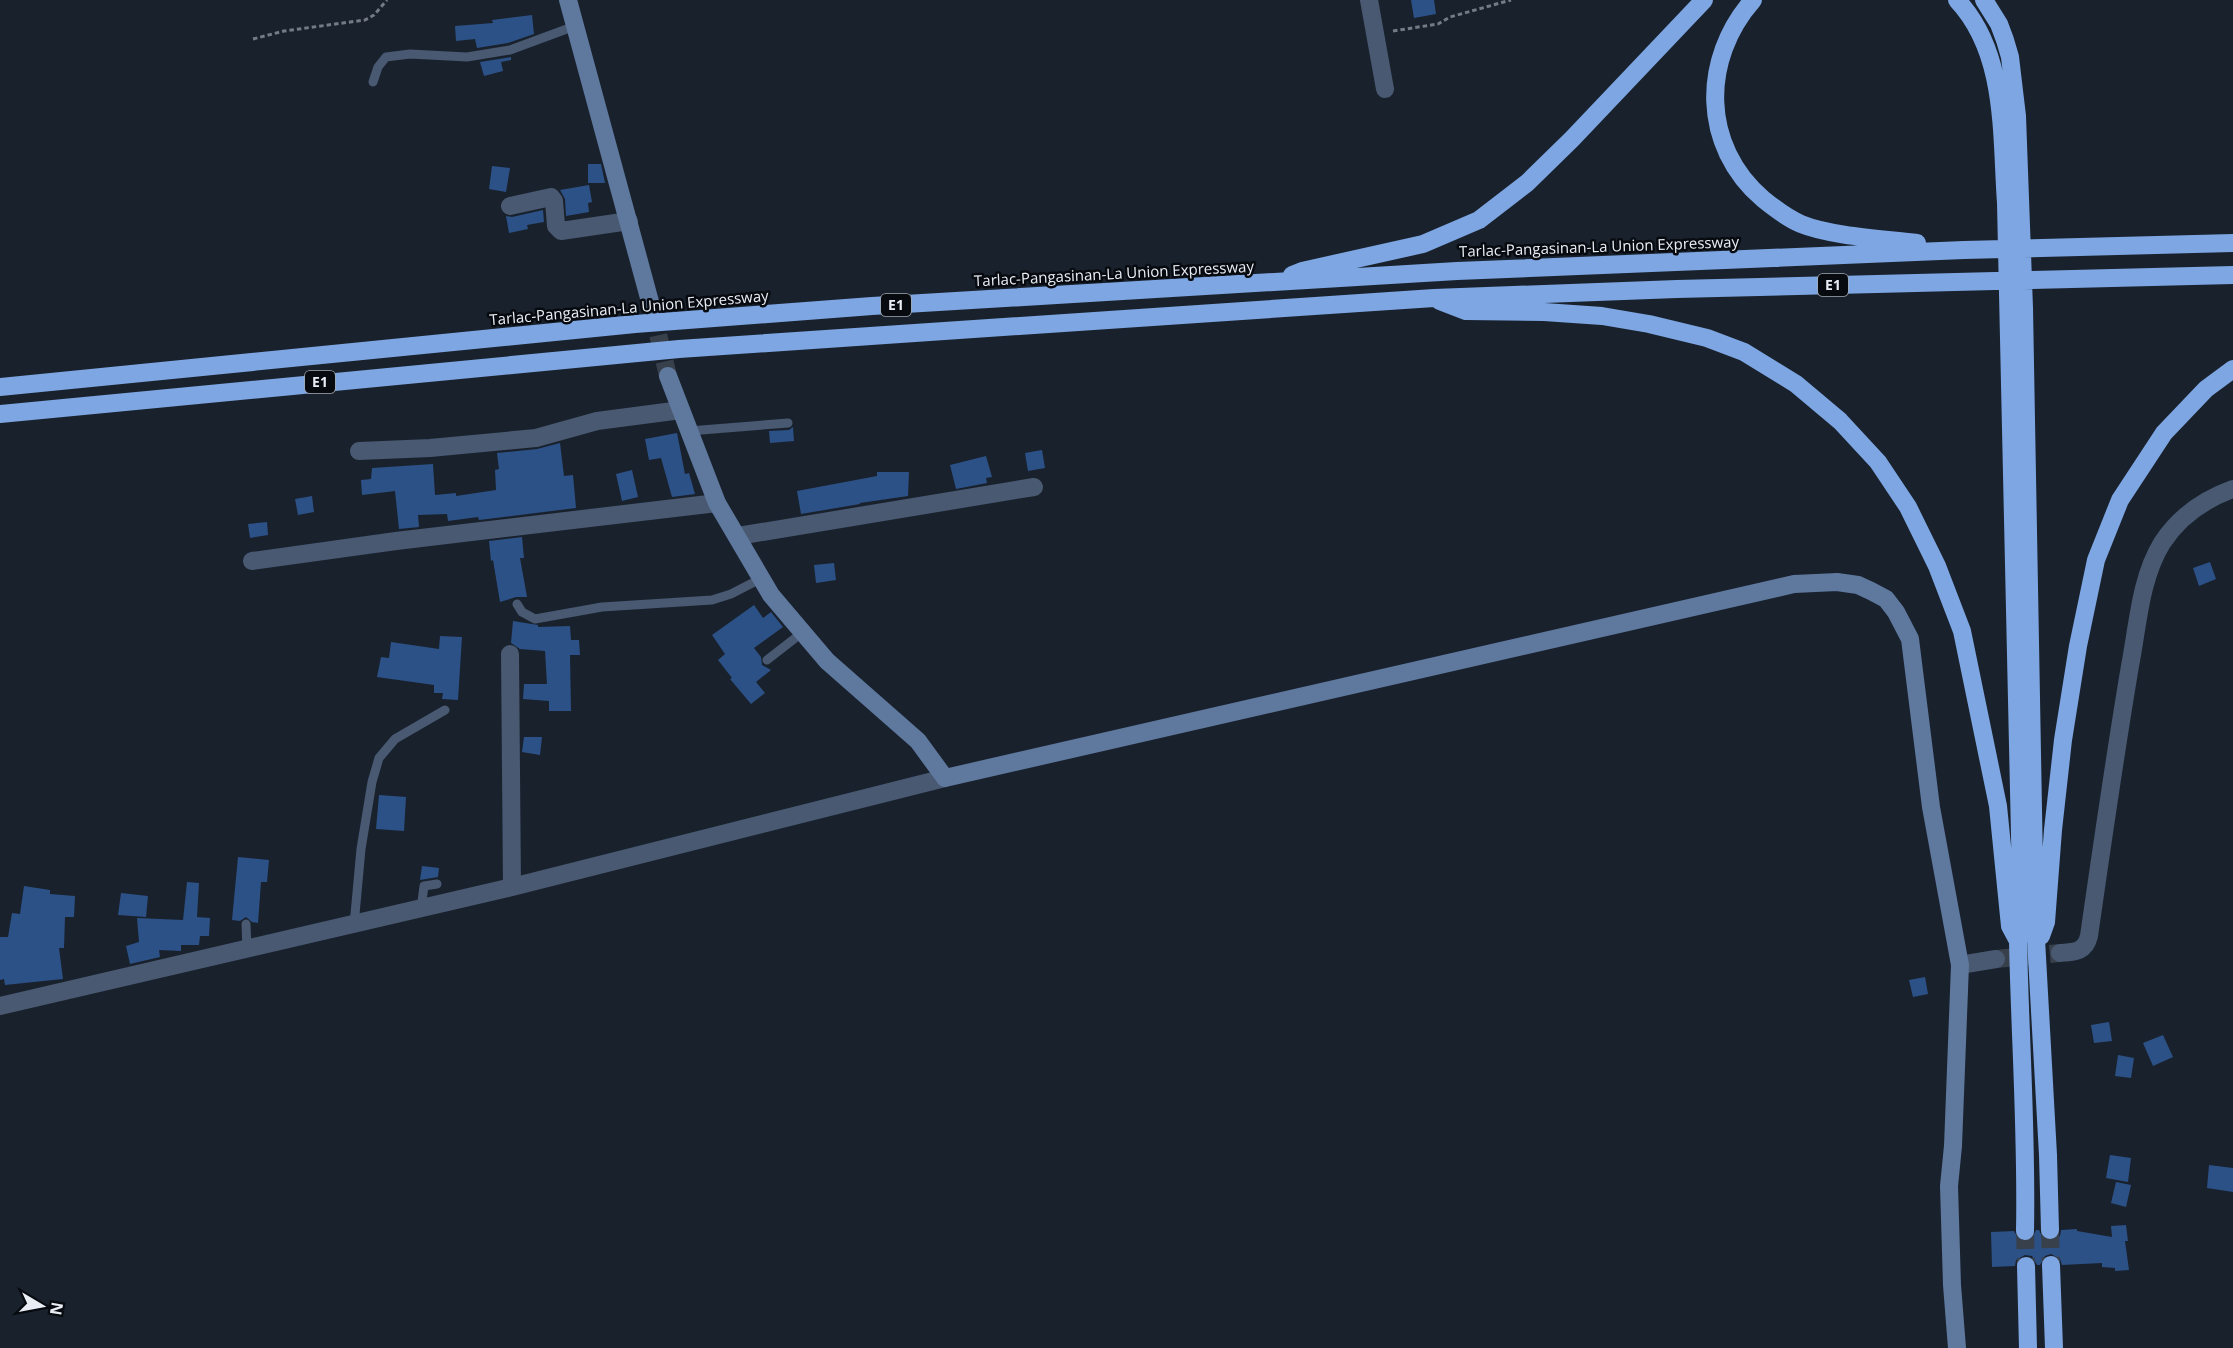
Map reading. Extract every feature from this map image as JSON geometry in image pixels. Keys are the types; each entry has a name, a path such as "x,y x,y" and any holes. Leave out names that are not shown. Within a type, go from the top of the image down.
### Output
{"highway":[{"path":"1271,283 1302,271 1424,243 1479,220 1527,183 1572,139 1704,0"},
{"path":"1753,0 1739,16 1724,45 1714,94 1718,129 1726,151 1747,185 1773,207 1801,224 1836,232 1964,250"},
{"path":"1957,0 1973,20 1988,51 1997,84 2014,203"},
{"path":"1984,0 1999,24 2010,57 2017,116 2014,203 2022,926 2018,941 2026,1164 2025,1231"},
{"name":"Tarlac-Pangasinan-La Union Expressway","path":"0,387 635,324 872,306 1469,271 1964,250 2233,243"},
{"name":"E1","path":"0,414 690,348 1434,298 1677,289 2233,275"},
{"path":"1434,298 1466,311 1544,312 1602,316 1707,338 1744,352 1796,384 1840,421 1878,462 1908,507 1937,566 1962,631 1998,806 2010,926 2018,941"},
{"path":"2016,308 2037,946 2050,1230"},
{"path":"2037,946 2046,922 2053,830 2064,740 2078,646 2096,560 2120,500 2164,433 2206,389 2233,369"},
{"path":"2051,1265 2054,1348"},
{"path":"2026,1266 2028,1348"}],"street":[{"path":"568,0 652,309"},
{"path":"1369,0 1385,89"},
{"path":"510,206 551,197 554,201 556,226 561,231 629,221"},
{"path":"668,376 717,503 771,595 827,661 918,741 945,778"},
{"path":"359,451 429,448 536,438 597,421 681,410"},
{"path":"738,536 1034,487"},
{"path":"2060,953 2080,951 2090,936 2117,744 2146,579 2162,543 2177,524 2215,495 2233,489"},
{"path":"252,561 396,540 717,503"},
{"path":"0,1006 421,909 945,778 1794,584 1837,582 1858,585 1886,599 1896,612 1910,639 1931,807 1960,964 1953,1146 1949,1186 1952,1285 1957,1348"},
{"path":"510,654 512,887"},
{"path":"1960,964 1996,959"}],"lane":[{"path":"374,82 378,67 386,57 410,54 467,57 510,50 575,26"},
{"path":"689,431 788,423"},
{"path":"517,604 522,612 535,619 602,607 712,600 731,594 762,578"},
{"path":"767,660 803,632"},
{"path":"354,925 361,849 372,782 379,758 395,739 445,710"},
{"path":"421,909 424,886 437,884"},
{"path":"246,924 247,950"}],"path":[{"path":"253,39 284,31 365,20 374,15 387,0"},
{"path":"1374,26 1386,31 1416,29 1510,0"}],"building":[{"path":"1411,0 1434,0 1436,14 1414,18"},
{"path":"532,15 534,34 508,43 477,48 475,39 456,41 455,26 493,23 492,20"},
{"path":"511,57 511,60 501,62 503,71 484,76 480,62"},
{"path":"588,164 601,164 605,183 588,183"},
{"path":"492,166 510,168 506,192 489,189"},
{"path":"589,185 592,202 588,203 589,212 566,216 565,199 560,190"},
{"path":"543,210 544,222 527,225 528,229 509,233 506,216 512,217"},
{"path":"793,427 794,441 770,443 769,431 789,430"},
{"path":"677,433 685,474 689,473 695,494 672,497 661,458 649,460 645,439"},
{"path":"560,443 564,476 573,475 576,508 479,520 478,517 448,521 447,514 418,515 419,527 399,529 395,491 362,495 361,480 371,479 372,468 433,464 435,495 456,493 456,496 496,490 495,470 499,469 497,453 537,449"},
{"path":"1042,450 1045,468 1028,471 1025,453"},
{"path":"986,456 992,477 986,478 987,483 956,489 950,465"},
{"path":"632,470 638,497 622,501 616,474"},
{"path":"877,472 909,472 908,496 801,514 797,491 877,476"},
{"path":"312,496 314,512 298,515 295,499"},
{"path":"267,522 268,535 250,538 248,524"},
{"path":"522,537 524,558 520,558 527,597 516,597 500,602 489,541"},
{"path":"2210,562 2216,579 2199,586 2193,568"},
{"path":"834,563 836,580 816,583 814,565"},
{"path":"754,605 763,618 771,612 783,627 754,648 761,657 762,665 771,670 756,682 765,693 751,704 730,679 732,678 718,660 725,654 712,635"},
{"path":"513,621 538,625 538,627 570,626 571,640 579,640 580,655 570,655 571,711 549,711 549,701 523,699 524,684 547,684 545,651 520,649 511,643"},
{"path":"440,636 462,637 458,700 442,699 443,693 434,693 434,685 377,677 381,657 389,658 391,642 439,649"},
{"path":"524,737 542,737 540,755 522,752"},
{"path":"379,795 406,797 404,831 376,829"},
{"path":"238,857 269,860 267,882 261,882 258,923 246,917 240,921 232,920"},
{"path":"422,866 439,868 438,877 420,880"},
{"path":"187,882 199,883 197,917 210,918 209,936 200,936 199,945 181,945 181,951 159,950 160,957 130,964 126,946 139,942 137,918 183,920"},
{"path":"24,886 50,890 50,894 75,896 74,917 65,917 64,948 59,948 63,979 5,985 4,979 0,980 0,937 8,937 12,913 20,914"},
{"path":"121,893 148,896 146,917 118,915"},
{"path":"1925,977 1928,994 1913,997 1909,980"},
{"path":"2109,1022 2112,1041 2094,1043 2091,1025"},
{"path":"2163,1035 2173,1057 2153,1066 2143,1043"},
{"path":"2118,1055 2134,1058 2131,1078 2115,1076"},
{"path":"2110,1155 2131,1158 2128,1182 2106,1178"},
{"path":"2209,1165 2233,1168 2233,1192 2207,1188"},
{"path":"2116,1182 2131,1185 2126,1207 2111,1203"},
{"path":"2126,1225 2128,1241 2125,1241 2129,1270 2115,1271 2115,1268 2102,1267 2102,1263 2062,1265 2060,1259 2051,1254 2045,1256 2040,1265 2037,1265 2032,1256 2025,1255 2016,1260 2015,1266 1992,1267 1991,1232 2014,1231 2019,1240 2025,1242 2031,1240 2036,1230 2039,1230 2044,1240 2051,1241 2060,1236 2061,1230 2077,1229 2077,1231 2112,1237 2111,1226"}],"tunnel":[{"path":"652,309 668,376"},
{"path":"1996,959 2060,953"},
{"path":"2050,1230 2051,1265"},
{"path":"2025,1231 2026,1266"}]}
